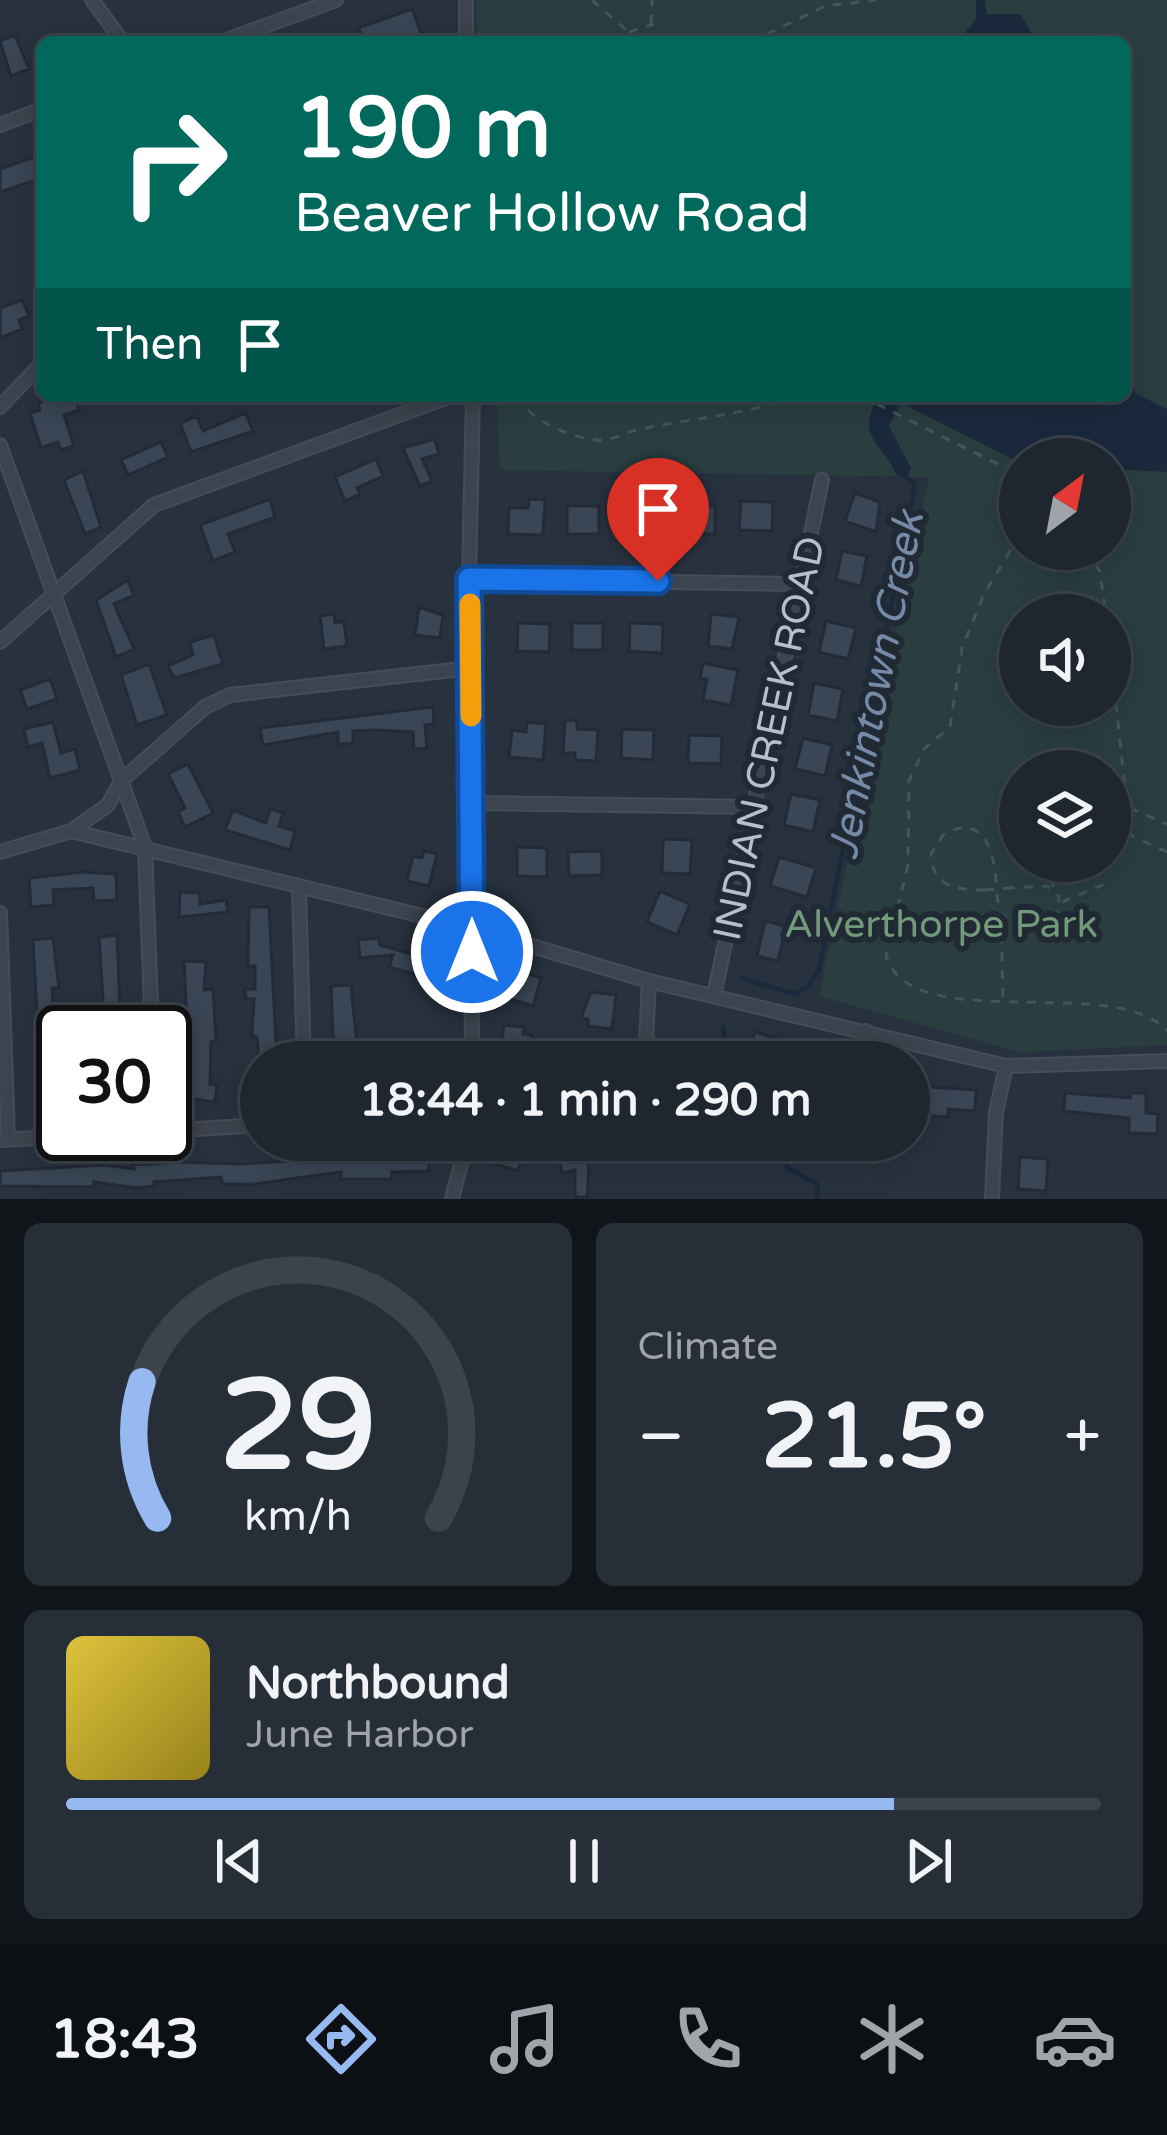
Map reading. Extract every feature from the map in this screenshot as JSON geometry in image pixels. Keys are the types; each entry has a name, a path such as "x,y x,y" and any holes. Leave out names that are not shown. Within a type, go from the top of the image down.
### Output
{"street":[{"path":"92,0 119,36"},
{"path":"237,36 336,0"},
{"path":"466,0 466,36"},
{"path":"0,125 36,111"},
{"path":"0,407 36,369"},
{"path":"0,642 154,505 435,402"},
{"path":"472,1041 469,579 473,402"},
{"path":"0,446 145,847 151,1005"},
{"name":"INDIAN CREEK ROAD","path":"714,996 822,479"},
{"path":"469,579 799,584"},
{"path":"0,852 71,831 108,805 121,781 206,707 230,695 471,668"},
{"path":"472,802 756,807"},
{"path":"71,831 472,928 649,981 1006,1066 1167,1061"},
{"path":"298,886 303,1041"},
{"path":"0,913 4,1140 36,1138"},
{"path":"646,1041 649,981"},
{"path":"864,1041 866,1031"},
{"path":"992,1199 995,1126 1006,1066"},
{"path":"192,1129 240,1126"},
{"path":"452,1199 462,1161"}],"path":[{"path":"592,0 633,36"},
{"path":"651,36 652,0"},
{"path":"764,36 825,6 876,0"},
{"path":"628,32 654,24"},
{"path":"520,402 547,424 596,440 729,416 776,402"},
{"path":"875,402 999,464"},
{"path":"999,570 962,648 950,727 924,748 909,781 908,866 886,955 894,975 905,982 971,1000 1111,1007 1150,1016 1167,1031"},
{"path":"1131,809 1167,824"},
{"path":"996,884 993,849 982,834 964,827 943,835 932,854 940,879 953,890 1052,888"},
{"path":"1131,835 1167,852"},
{"path":"1052,888 1055,882"},
{"path":"1001,916 1047,920 1060,903 1107,883"},
{"path":"1052,888 1060,903"},
{"path":"997,894 1003,1003"},
{"path":"1000,950 1011,950"}],"green space":[{"name":"Alverthorpe Park","path":"476,0 1167,0 1167,1045 1020,1052 819,996 929,477 500,470 497,402 1131,402 1131,36 477,36"}],"water":[{"path":"976,0 985,0 987,14 1020,14 1033,36 963,36 976,19"},
{"path":"1131,380 1135,393 1167,409 1167,472 1131,470 1131,438 999,438 999,452 901,403 889,426 911,468 907,476 897,476 873,439 869,422 876,402 1131,402"}],"building":[{"path":"412,9 422,36 362,36 358,28"},
{"path":"15,35 29,69 11,76 0,41"},
{"path":"36,156 36,180 0,192 0,169"},
{"path":"22,300 29,316 19,320 22,329 0,338 0,308"},
{"path":"76,402 79,410 64,415 74,446 61,450 58,442 41,448 30,413 40,410 38,403"},
{"path":"245,413 253,431 191,452 180,423 197,416 203,431"},
{"path":"435,439 439,454 422,459 432,481 420,486 403,448"},
{"path":"161,442 168,457 128,475 121,460"},
{"path":"376,459 383,476 357,488 360,494 345,501 335,477"},
{"path":"83,471 101,527 85,534 64,480"},
{"path":"855,493 880,502 876,532 845,521"},
{"path":"270,499 275,517 228,534 235,552 213,561 200,525"},
{"path":"529,499 545,500 543,535 508,534 509,508 528,508"},
{"path":"741,501 773,502 772,531 739,530"},
{"path":"624,505 656,506 655,535 623,533"},
{"path":"684,505 715,506 715,534 683,533"},
{"path":"567,506 599,506 599,534 567,534"},
{"path":"842,551 867,556 861,586 836,580"},
{"path":"128,580 134,595 114,604 134,649 116,657 96,600"},
{"path":"419,607 443,615 440,638 415,635"},
{"path":"334,614 335,623 344,621 347,646 324,649 320,616"},
{"path":"711,614 739,617 732,649 708,646"},
{"path":"826,621 856,628 848,659 819,652"},
{"path":"518,623 550,624 549,652 517,651"},
{"path":"572,623 603,623 603,650 572,650"},
{"path":"630,623 663,624 662,653 629,651"},
{"path":"214,635 223,664 174,678 168,666 193,655 190,642"},
{"path":"703,663 738,670 731,705 703,700 707,679 700,678"},
{"path":"149,664 167,715 137,725 121,675"},
{"path":"50,679 57,699 27,709 20,690"},
{"path":"814,683 843,689 837,721 808,715"},
{"path":"433,707 434,724 425,725 427,748 414,749 413,732 375,730 353,731 353,743 338,744 338,732 263,745 260,728"},
{"path":"565,720 577,721 577,729 598,730 596,761 575,760 575,753 563,753"},
{"path":"53,722 61,753 75,749 80,770 50,778 42,743 28,747 24,729"},
{"path":"527,722 546,724 543,760 509,757 512,730 526,732"},
{"path":"622,729 654,730 653,760 621,758"},
{"path":"689,735 722,736 721,764 688,763"},
{"path":"803,738 832,745 825,776 795,769"},
{"path":"188,764 213,813 185,827 178,812 185,808 168,774"},
{"path":"791,794 820,800 813,832 784,825"},
{"path":"270,809 283,813 279,826 295,831 290,850 225,830 233,810 266,823"},
{"path":"663,839 692,840 690,874 662,873"},
{"path":"517,847 547,848 547,877 517,876"},
{"path":"424,851 437,854 429,886 407,881 413,856 422,858"},
{"path":"602,851 602,875 569,876 568,852"},
{"path":"779,857 816,868 807,897 770,886"},
{"path":"116,874 117,900 94,901 93,888 53,890 54,905 31,907 29,878"},
{"path":"660,891 690,904 677,935 647,922"},
{"path":"180,892 200,893 200,904 226,900 228,912 179,917"},
{"path":"249,907 269,907 276,1041 257,1041 252,1036 254,999 246,999 245,989 255,989 255,966 248,966"},
{"path":"765,921 786,926 778,961 757,956"},
{"path":"117,935 120,1005 103,1005 99,937"},
{"path":"53,938 59,988 52,988 53,1005 37,1005 33,940"},
{"path":"379,938 380,945 426,958 421,976 389,967 393,955 360,958 358,940"},
{"path":"184,961 206,962 204,990 213,989 216,1041 211,1042 210,1084 217,1085 215,1102 192,1099 192,1005 186,1005"},
{"path":"509,968 541,978 533,1006 500,996"},
{"path":"351,985 357,1041 333,1041 331,986"},
{"path":"591,992 616,995 612,1029 588,1026 588,1019 581,1018"},
{"path":"504,1025 524,1027 523,1034 532,1035 531,1041 502,1041"},
{"path":"755,1032 786,1041 752,1041"},
{"path":"930,1087 976,1090 975,1111 948,1109 948,1117 930,1116"},
{"path":"1065,1093 1130,1098 1130,1093 1146,1093 1146,1113 1158,1114 1157,1134 1129,1133 1129,1118 1064,1111"},
{"path":"1020,1157 1048,1159 1046,1191 1018,1189"},
{"path":"428,1161 429,1171 392,1172 392,1179 341,1179 341,1172 254,1184 222,1184 221,1177 154,1182 154,1186 137,1188 94,1182 94,1187 0,1186 0,1171 104,1165 134,1169 133,1165 180,1162"},
{"path":"497,1161 521,1161 518,1171"},
{"path":"560,1161 588,1161 587,1197 575,1197 575,1170 562,1173"}],"waterway":[{"name":"Jenkintown Creek","path":"741,978 795,994 808,987 819,970 915,484 903,475"},
{"name":"Jenkintown Creek","path":"723,1027 725,1041"},
{"name":"Jenkintown Creek","path":"784,1161 818,1185 817,1199"}],"slow traffic":[{"path":"470,604 471,716"}],"route":[{"path":"472,952 469,579 658,581"}]}
